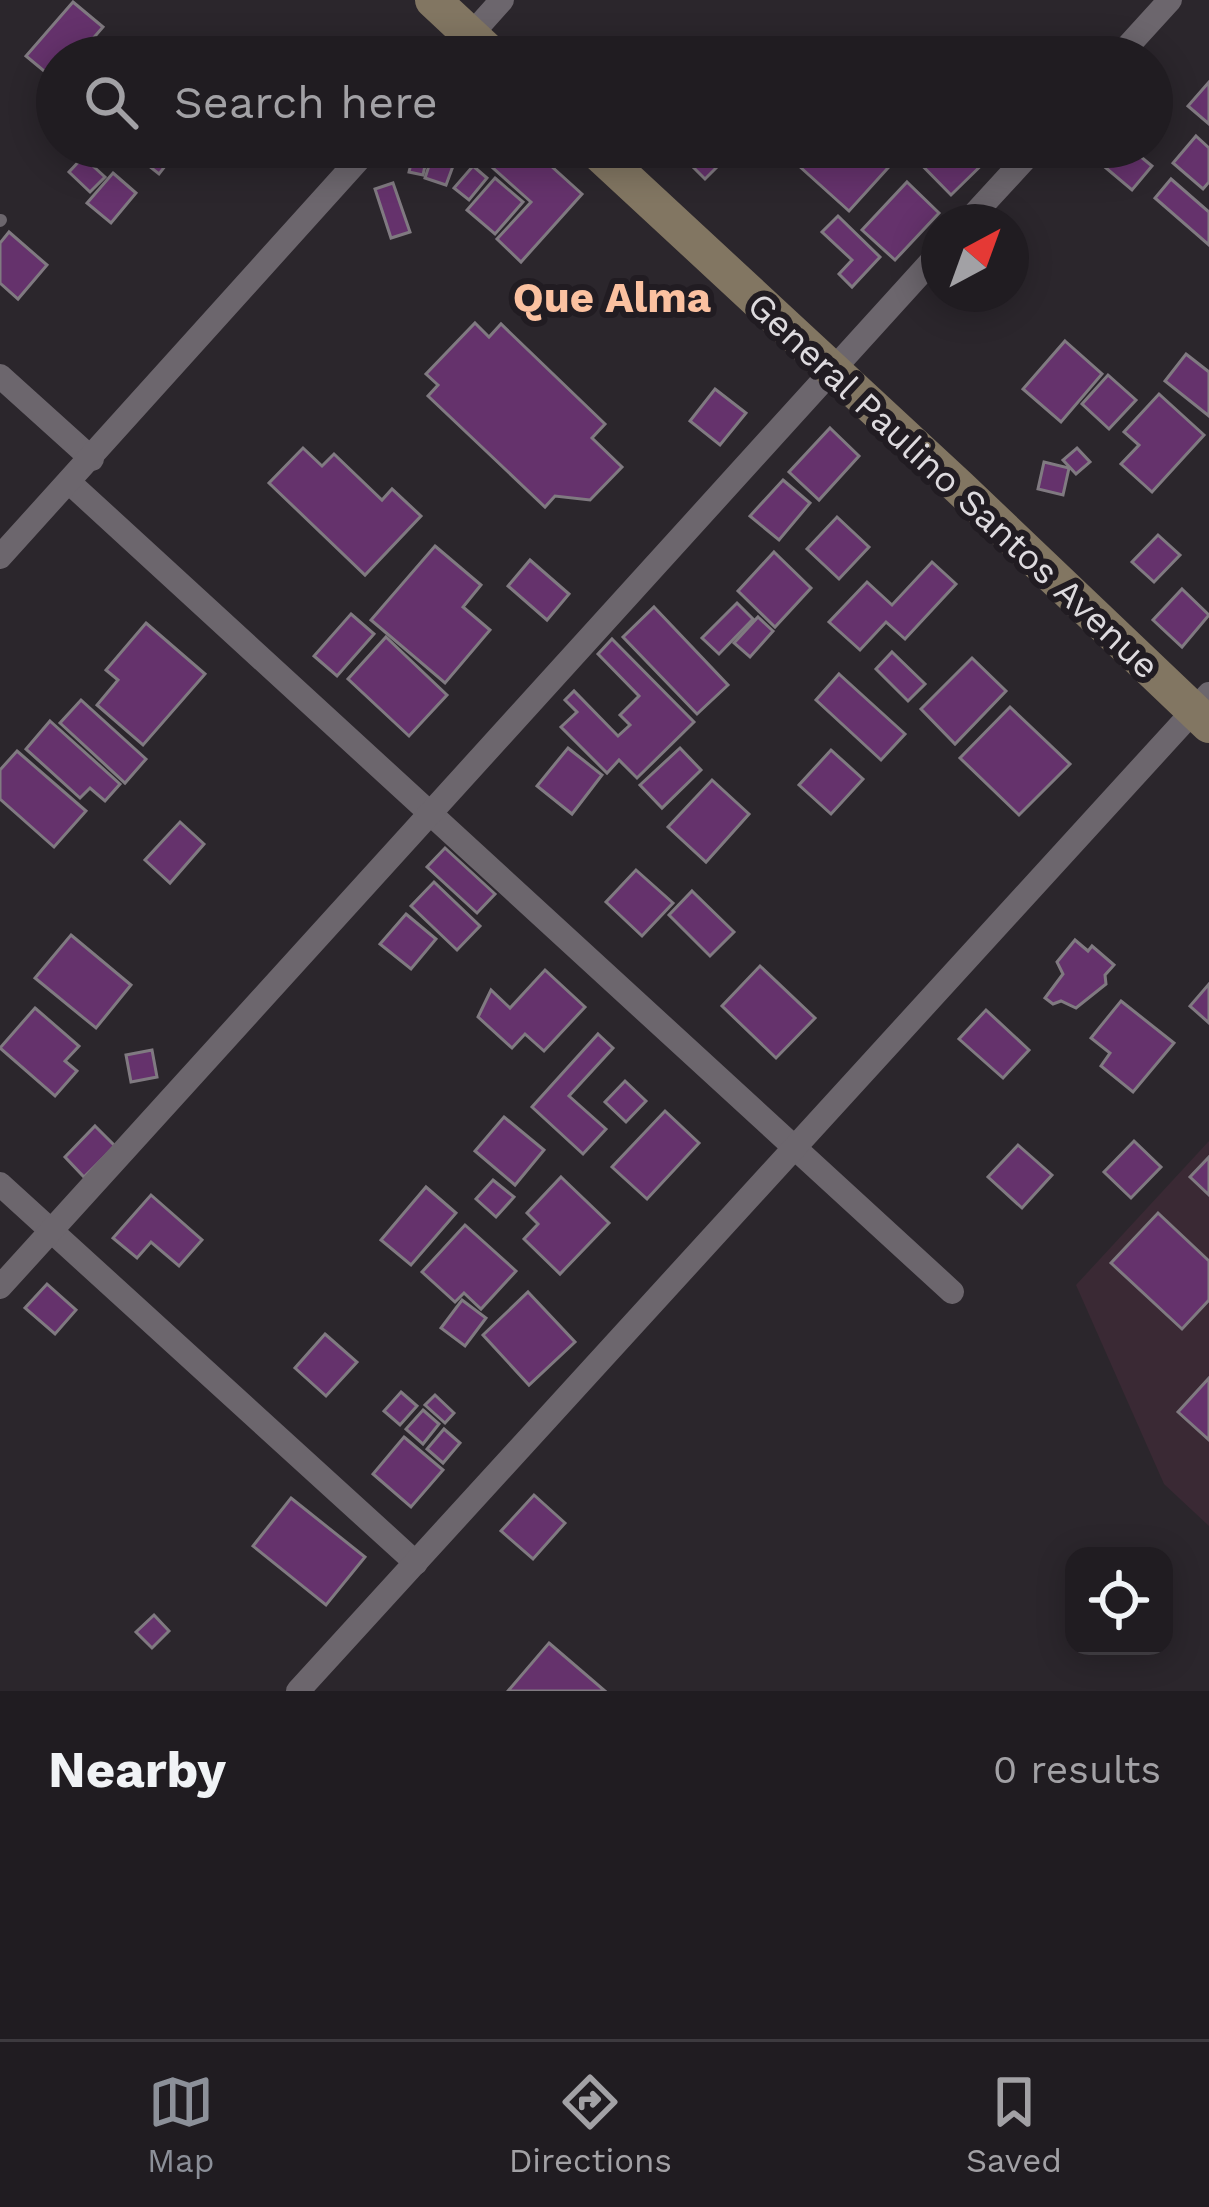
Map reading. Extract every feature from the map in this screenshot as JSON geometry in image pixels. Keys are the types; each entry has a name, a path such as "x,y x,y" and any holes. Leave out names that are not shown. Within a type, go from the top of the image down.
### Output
{"main road":[{"path":"433,0 461,36"},
{"name":"General Paulino Santos Avenue","path":"615,168 1204,710"}],"street":[{"path":"480,36 502,0"},
{"path":"1137,36 1170,0"},
{"path":"0,557 351,168"},
{"path":"984,204 1017,168"},
{"path":"0,1288 921,273"},
{"path":"0,376 92,459"},
{"path":"70,483 952,1292"},
{"path":"298,1691 794,1145 1204,710"},
{"path":"0,1184 416,1563"}],"shaded area":[{"path":"1209,1141 1209,1526 1164,1484 1076,1285"}],"building":[{"path":"73,2 103,27 95,36 43,36"},
{"path":"36,45 36,64 26,56"},
{"path":"1209,82 1209,124 1188,106"},
{"path":"1196,136 1209,148 1209,182 1203,189 1173,163"},
{"path":"95,168 105,177 90,192 69,172"},
{"path":"428,168 452,168 446,185 425,178"},
{"path":"471,168 487,178 469,200 454,188"},
{"path":"493,168 553,168 582,194 521,262 497,239 531,202"},
{"path":"694,168 716,168 705,179"},
{"path":"801,168 888,168 849,211"},
{"path":"925,168 979,168 951,195"},
{"path":"1106,168 1150,168 1132,190"},
{"path":"113,173 136,193 111,223 87,203"},
{"path":"495,178 523,202 495,234 467,210"},
{"path":"1171,179 1209,212 1209,245 1155,198"},
{"path":"907,182 930,204 921,204 921,232 895,260 862,230"},
{"path":"393,183 410,232 391,238 375,189"},
{"path":"838,216 880,257 852,287 839,274 852,260 822,232"},
{"path":"9,232 47,265 18,299 0,283 0,243"},
{"path":"475,323 489,337 501,324 605,424 592,438 622,467 590,500 555,496 545,507 428,396 438,385 426,374"},
{"path":"1065,341 1102,374 1061,422 1023,389"},
{"path":"1186,354 1209,372 1209,416 1165,381"},
{"path":"1108,375 1136,400 1109,429 1082,404"},
{"path":"715,389 746,413 720,445 690,421"},
{"path":"1159,394 1204,435 1152,492 1121,464 1139,445 1124,432"},
{"path":"830,428 859,456 819,500 789,472"},
{"path":"303,448 322,466 334,454 382,500 392,489 421,516 365,575 269,483"},
{"path":"1077,448 1090,462 1076,474 1063,460"},
{"path":"1044,462 1069,468 1063,495 1038,489"},
{"path":"783,480 810,503 779,540 750,516"},
{"path":"837,517 869,547 839,579 807,549"},
{"path":"1158,535 1180,555 1154,582 1132,562"},
{"path":"435,546 481,585 463,607 490,630 445,683 371,620"},
{"path":"774,552 811,588 775,627 738,591"},
{"path":"530,560 569,594 547,620 508,586"},
{"path":"932,562 956,584 905,639 886,622 860,650 829,622 867,582 892,605"},
{"path":"1182,589 1209,615 1182,647 1153,620"},
{"path":"737,603 753,619 719,654 702,638"},
{"path":"654,607 728,685 697,714 623,637"},
{"path":"351,614 374,634 337,676 314,656"},
{"path":"758,617 773,631 750,657 734,643"},
{"path":"146,623 205,674 143,745 97,705 118,680 106,670"},
{"path":"386,637 447,695 409,736 348,679"},
{"path":"612,639 694,722 637,778 619,760 607,773 561,727 577,712 565,700 574,691 618,736 630,725 620,715 639,696 598,654"},
{"path":"892,652 925,684 908,701 876,669"},
{"path":"972,658 1006,691 955,744 921,709"},
{"path":"839,674 905,734 881,760 816,700"},
{"path":"81,700 146,759 125,783 60,723"},
{"path":"1010,707 1070,764 1019,815 960,758"},
{"path":"50,721 120,784 105,801 90,788 80,798 26,749"},
{"path":"568,748 602,775 572,814 537,786"},
{"path":"680,748 701,770 662,808 640,785"},
{"path":"831,750 863,779 831,814 799,785"},
{"path":"17,751 86,811 54,847 0,799 0,770"},
{"path":"712,780 749,814 706,862 668,827"},
{"path":"180,822 204,844 170,883 145,860"},
{"path":"445,848 495,894 477,913 427,867"},
{"path":"636,870 673,903 642,936 606,902"},
{"path":"434,882 480,926 457,950 411,906"},
{"path":"692,891 734,932 710,956 669,915"},
{"path":"406,914 436,939 411,969 380,944"},
{"path":"71,935 131,985 96,1028 35,978"},
{"path":"1075,940 1088,951 1092,946 1114,965 1105,975 1106,984 1076,1008 1045,998 1063,974 1057,962"},
{"path":"760,966 815,1018 776,1058 722,1006"},
{"path":"545,970 585,1007 544,1051 525,1034 512,1048 478,1017 491,990 510,1008"},
{"path":"1209,984 1209,1023 1190,1006"},
{"path":"1121,1001 1174,1043 1133,1092 1101,1066 1110,1053 1091,1038"},
{"path":"35,1008 79,1046 65,1061 77,1071 55,1096 0,1048"},
{"path":"986,1010 1029,1050 1003,1078 959,1039"},
{"path":"598,1034 613,1048 569,1096 606,1129 583,1154 532,1107"},
{"path":"152,1050 157,1077 131,1082 126,1055"},
{"path":"625,1081 646,1101 626,1122 605,1102"},
{"path":"665,1111 699,1143 647,1199 612,1167"},
{"path":"504,1117 544,1150 515,1185 475,1151"},
{"path":"95,1126 115,1146 84,1177 65,1157"},
{"path":"1134,1141 1161,1167 1131,1198 1104,1172"},
{"path":"1018,1145 1052,1175 1022,1208 988,1177"},
{"path":"1209,1157 1209,1195 1190,1177"},
{"path":"561,1177 609,1223 560,1274 524,1239 538,1224 527,1213"},
{"path":"493,1180 514,1197 496,1217 476,1199"},
{"path":"426,1187 456,1213 411,1265 381,1240"},
{"path":"151,1195 202,1240 179,1266 151,1242 137,1258 113,1238"},
{"path":"1158,1213 1209,1261 1209,1300 1182,1329 1111,1263"},
{"path":"465,1225 516,1271 481,1309 464,1293 455,1302 422,1272"},
{"path":"47,1284 76,1310 55,1334 25,1308"},
{"path":"528,1292 575,1342 529,1385 483,1335"},
{"path":"462,1300 486,1318 465,1346 441,1328"},
{"path":"325,1334 357,1362 326,1396 295,1368"},
{"path":"1209,1378 1209,1440 1178,1412"},
{"path":"401,1392 417,1406 400,1425 384,1411"},
{"path":"435,1395 454,1413 445,1423 425,1405"},
{"path":"423,1410 439,1424 423,1444 406,1429"},
{"path":"444,1429 460,1443 443,1463 427,1449"},
{"path":"404,1437 443,1470 411,1507 373,1474"},
{"path":"534,1495 565,1523 533,1559 501,1531"},
{"path":"291,1498 365,1557 326,1605 253,1546"},
{"path":"154,1615 169,1631 152,1648 136,1632"},
{"path":"549,1643 605,1691 508,1691"}],"district":[{"name":"Que Alma","path":"612,297"}]}
